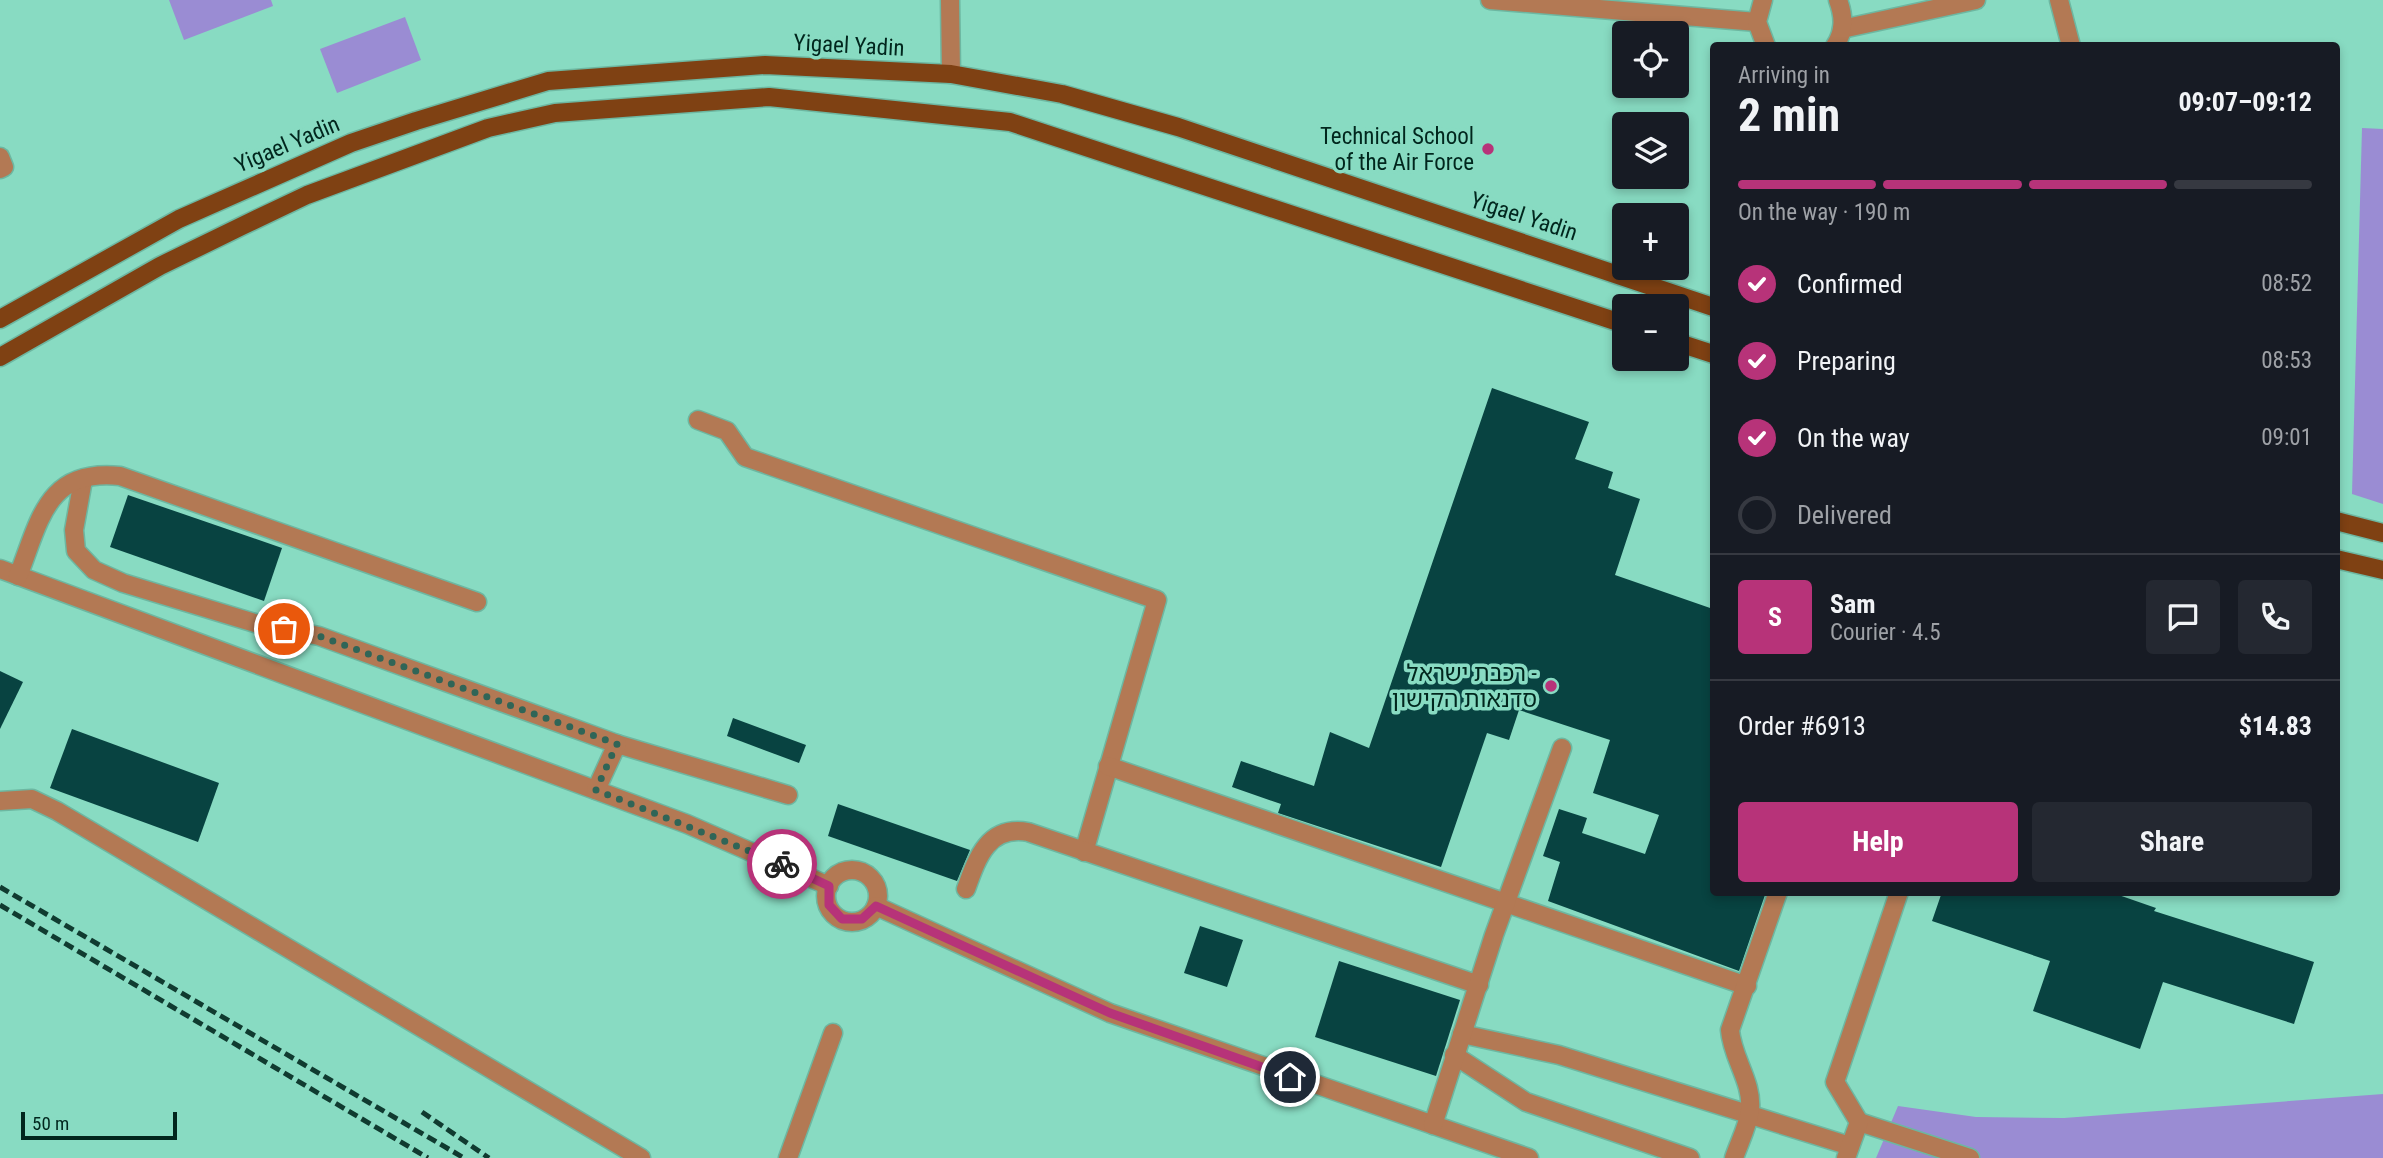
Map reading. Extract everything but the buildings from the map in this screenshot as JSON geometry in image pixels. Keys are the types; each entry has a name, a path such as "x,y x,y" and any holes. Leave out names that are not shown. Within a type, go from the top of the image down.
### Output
{"main road":[{"name":"Yigael Yadin","path":"0,319 132,243 280,173 364,139 480,100 548,81 765,65 951,75 1062,94 1178,127 1710,306"},
{"path":"0,357 160,266 307,195 488,128 555,113 769,97 1010,122 1612,320"},
{"path":"1689,346 1710,353"},
{"path":"2340,522 2383,533"},
{"path":"2340,560 2383,570"}],"street":[{"path":"950,0 951,75"},
{"path":"1490,0 1757,22"},
{"path":"1763,0 1757,22 1764,42"},
{"path":"1838,0 1843,15 1838,37 1976,0"},
{"path":"2059,0 2070,42"},
{"path":"0,157 4,167 0,169"},
{"path":"698,420 727,432 745,457 1157,600 1084,852"},
{"path":"18,576 47,502 58,489 104,475 120,476 477,602"},
{"path":"83,480 74,530 76,551 94,570 123,583 258,624 319,636 617,744 788,795"},
{"path":"0,569 596,790 729,841 829,886"},
{"path":"596,790 617,744"},
{"path":"1433,1125 1454,1055 1562,748"},
{"path":"1108,766 1507,901 1747,986"},
{"path":"0,802 32,799 57,811 641,1158"},
{"path":"966,889 979,852 1008,831 1028,832 1479,985"},
{"path":"843,872 862,872 876,886 876,906 862,919 842,919 829,905 829,886 843,872"},
{"path":"1734,1158 1750,1113 1750,1101 1744,1075 1731,1048 1730,1030 1777,896"},
{"path":"1898,896 1835,1082 1859,1122 1970,1158"},
{"path":"876,906 1110,1013 1529,1158"},
{"path":"788,1158 833,1033"},
{"path":"1462,1034 1559,1055 1750,1113 1848,1152 1859,1122"},
{"path":"1454,1055 1526,1102 1689,1158"}],"shaded area":[{"path":"169,0 271,0 273,6 184,40"},
{"path":"405,17 421,60 337,93 320,49"},
{"path":"2362,128 2383,129 2383,504 2352,494"},
{"path":"2383,1094 2383,1158 1876,1158 1898,1106 1976,1117 2064,1118"}],"railway":[{"path":"0,887 464,1158"},
{"path":"0,905 428,1158"},
{"path":"422,1112 489,1158"}],"way so far":[{"path":"284,629 319,636 617,744 596,790 782,864"}],"place":[{"name":"Technical School of the Air Force","path":"1488,149"},
{"name":"רכבת ישראל - סדנאות הקישון","path":"1551,686"}],"route":[{"path":"782,864 829,886 829,905 836,915 846,921 862,919 876,906 1110,1013 1290,1077"}]}
